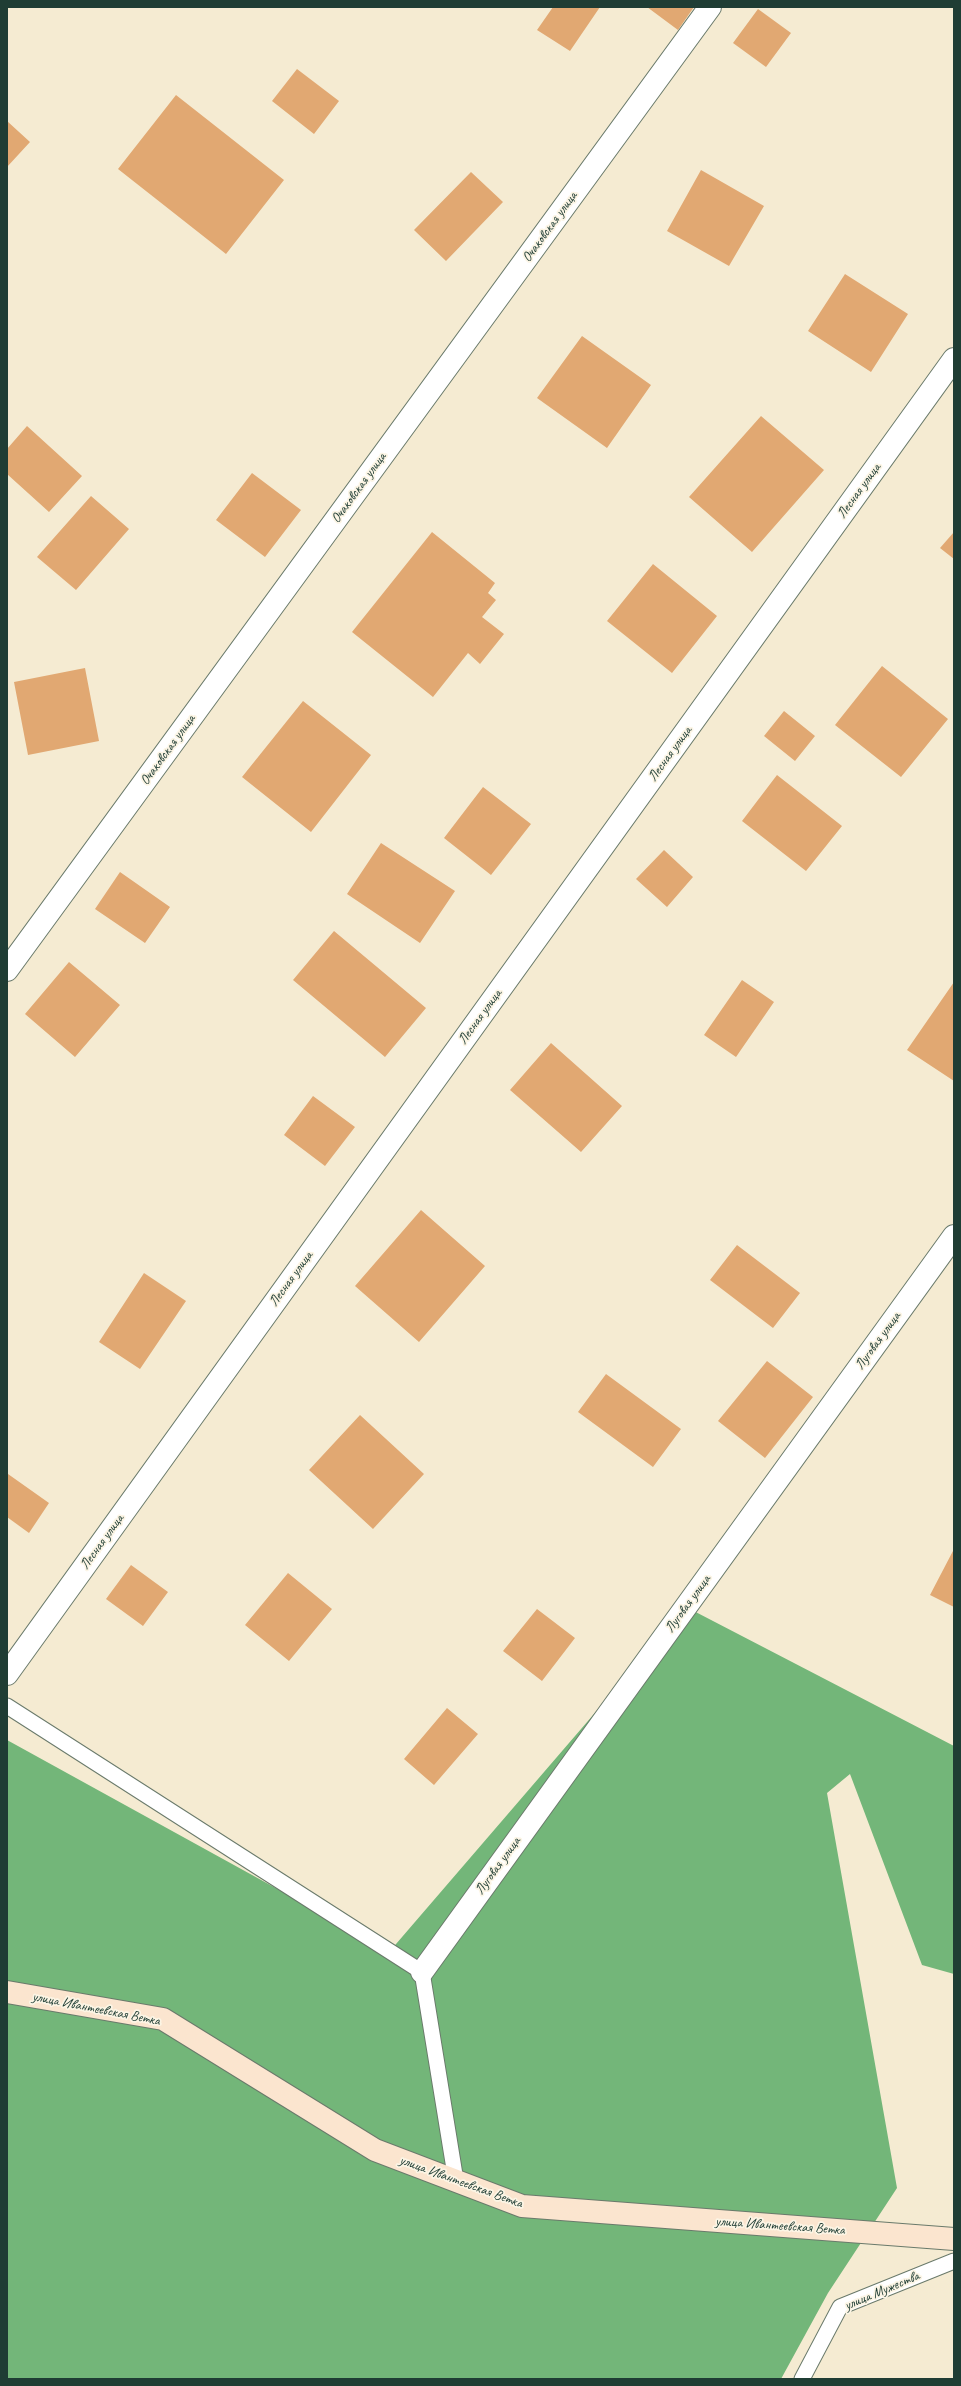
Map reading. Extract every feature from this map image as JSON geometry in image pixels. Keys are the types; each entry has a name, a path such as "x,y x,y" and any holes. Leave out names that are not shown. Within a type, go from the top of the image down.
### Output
{"main road":[{"name":"улица Ивантеевская Ветка","path":"7,1992 162,2019 375,2150 522,2206 954,2239"}],"street":[{"name":"Очаковская улица","path":"7,970 710,7"},
{"name":"Лесная улица","path":"7,1674 954,359"},
{"name":"Луговая улица","path":"422,1972 954,1236"}],"lane":[{"path":"7,1706 422,1972 456,2181"},
{"name":"улица Мужества","path":"802,2379 840,2307 954,2261"}],"green space":[{"path":"686,1607 954,1746 954,1974 922,1965 850,1774 827,1793 897,2188 828,2293 781,2379 7,2379 7,1740 390,1951"}],"building":[{"path":"553,7 600,7 570,51 537,30"},
{"path":"647,7 694,7 678,30"},
{"path":"758,9 791,33 766,67 733,43"},
{"path":"297,69 339,101 314,134 272,101"},
{"path":"176,95 284,180 226,254 118,169"},
{"path":"7,121 30,142 7,167"},
{"path":"701,170 764,206 729,266 667,231"},
{"path":"471,172 503,202 446,261 414,230"},
{"path":"845,274 908,314 871,372 808,331"},
{"path":"582,336 651,385 607,448 537,398"},
{"path":"761,416 824,470 752,552 689,497"},
{"path":"27,426 82,476 49,512 7,474 7,449"},
{"path":"252,473 301,510 265,557 216,520"},
{"path":"91,496 129,529 76,590 37,557"},
{"path":"432,532 495,583 488,593 496,600 482,617 504,634 480,664 468,653 433,697 352,632"},
{"path":"954,532 954,559 940,548"},
{"path":"653,564 717,616 672,673 607,621"},
{"path":"882,666 948,719 901,777 835,725"},
{"path":"85,668 99,741 28,755 14,682"},
{"path":"303,701 371,755 311,832 242,777"},
{"path":"784,711 815,736 795,761 764,736"},
{"path":"777,775 842,826 806,871 742,821"},
{"path":"483,787 531,824 491,875 444,838"},
{"path":"381,843 455,891 420,943 347,894"},
{"path":"664,850 693,877 667,907 636,879"},
{"path":"120,872 170,907 145,943 95,909"},
{"path":"334,931 426,1008 385,1057 293,980"},
{"path":"69,962 120,1005 75,1057 25,1014"},
{"path":"742,980 774,1002 736,1057 704,1035"},
{"path":"954,982 954,1081 907,1050"},
{"path":"551,1043 622,1106 581,1152 510,1090"},
{"path":"313,1096 355,1127 325,1166 284,1135"},
{"path":"421,1210 485,1266 419,1342 355,1286"},
{"path":"737,1245 800,1293 773,1328 710,1280"},
{"path":"144,1273 186,1301 140,1369 99,1342"},
{"path":"767,1361 813,1397 765,1458 718,1421"},
{"path":"606,1374 681,1429 653,1467 578,1412"},
{"path":"360,1415 424,1474 373,1529 309,1470"},
{"path":"8,1474 49,1503 29,1533 7,1517"},
{"path":"954,1549 954,1607 930,1595"},
{"path":"131,1565 168,1592 143,1626 106,1599"},
{"path":"288,1573 332,1609 289,1661 245,1625"},
{"path":"537,1609 575,1638 542,1681 503,1651"},
{"path":"447,1708 478,1734 434,1785 404,1759"}]}
